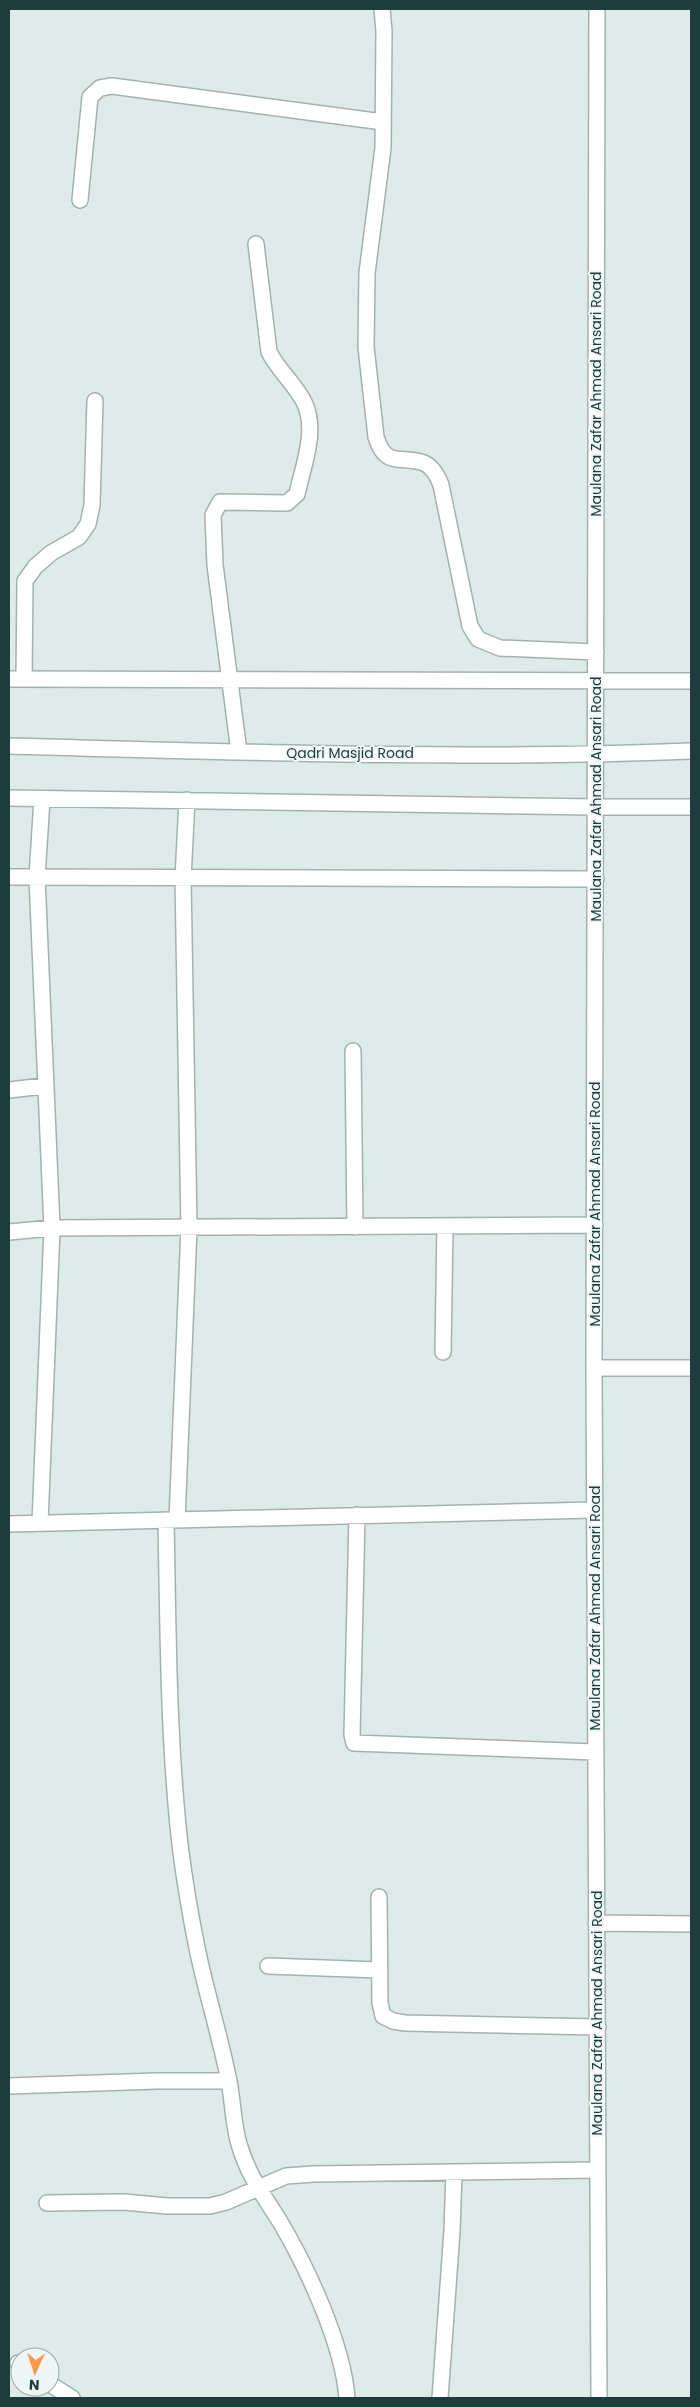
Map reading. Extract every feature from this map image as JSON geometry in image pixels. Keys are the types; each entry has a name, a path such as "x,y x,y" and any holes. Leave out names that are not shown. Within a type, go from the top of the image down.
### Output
{"street":[{"path":"382,9 384,31 383,148 367,273 366,347 376,437 380,450 389,457 425,464 436,472 441,485 470,626 478,639 500,648 596,652"},
{"name":"Maulana Zafar Ahmad Ansari Road","path":"597,9 594,1510 599,2398"},
{"path":"80,200 90,97 100,88 112,86 383,122"},
{"path":"239,752 215,565 213,515 220,502 287,503 293,499 297,494 310,432 309,419 304,402 269,352 256,244"},
{"path":"24,680 25,582 35,567 51,553 79,537 88,524 92,505 96,401"},
{"path":"9,679 596,680 691,682"},
{"name":"Qadri Masjid Road","path":"9,746 239,752 595,755 691,751"},
{"path":"9,798 596,808 691,807"},
{"path":"40,1523 52,1228 44,1086 37,877 42,799"},
{"path":"187,800 183,878 189,1227 171,1520 170,1703 178,1827 197,1947 229,2081 238,2142 246,2166 257,2188 279,2221 314,2287 333,2340 346,2385 347,2398"},
{"path":"9,877 596,878"},
{"path":"353,1051 355,1227"},
{"path":"9,1090 44,1086"},
{"path":"443,1352 445,1226"},
{"path":"9,1232 52,1228 595,1226"},
{"path":"594,1368 691,1368"},
{"path":"9,1524 594,1510"},
{"path":"357,1515 352,1735 354,1743 595,1752"},
{"path":"378,1898 379,1970 382,2010 383,2016 393,2022 598,2027"},
{"path":"596,1923 691,1924"},
{"path":"268,1966 379,1970"},
{"path":"9,2086 156,2081 229,2081"},
{"path":"47,2203 124,2202 167,2206 210,2206 226,2202 286,2176 312,2174 597,2170"},
{"path":"440,2398 452,2231 454,2172"},
{"path":"60,2390 72,2398"}]}
